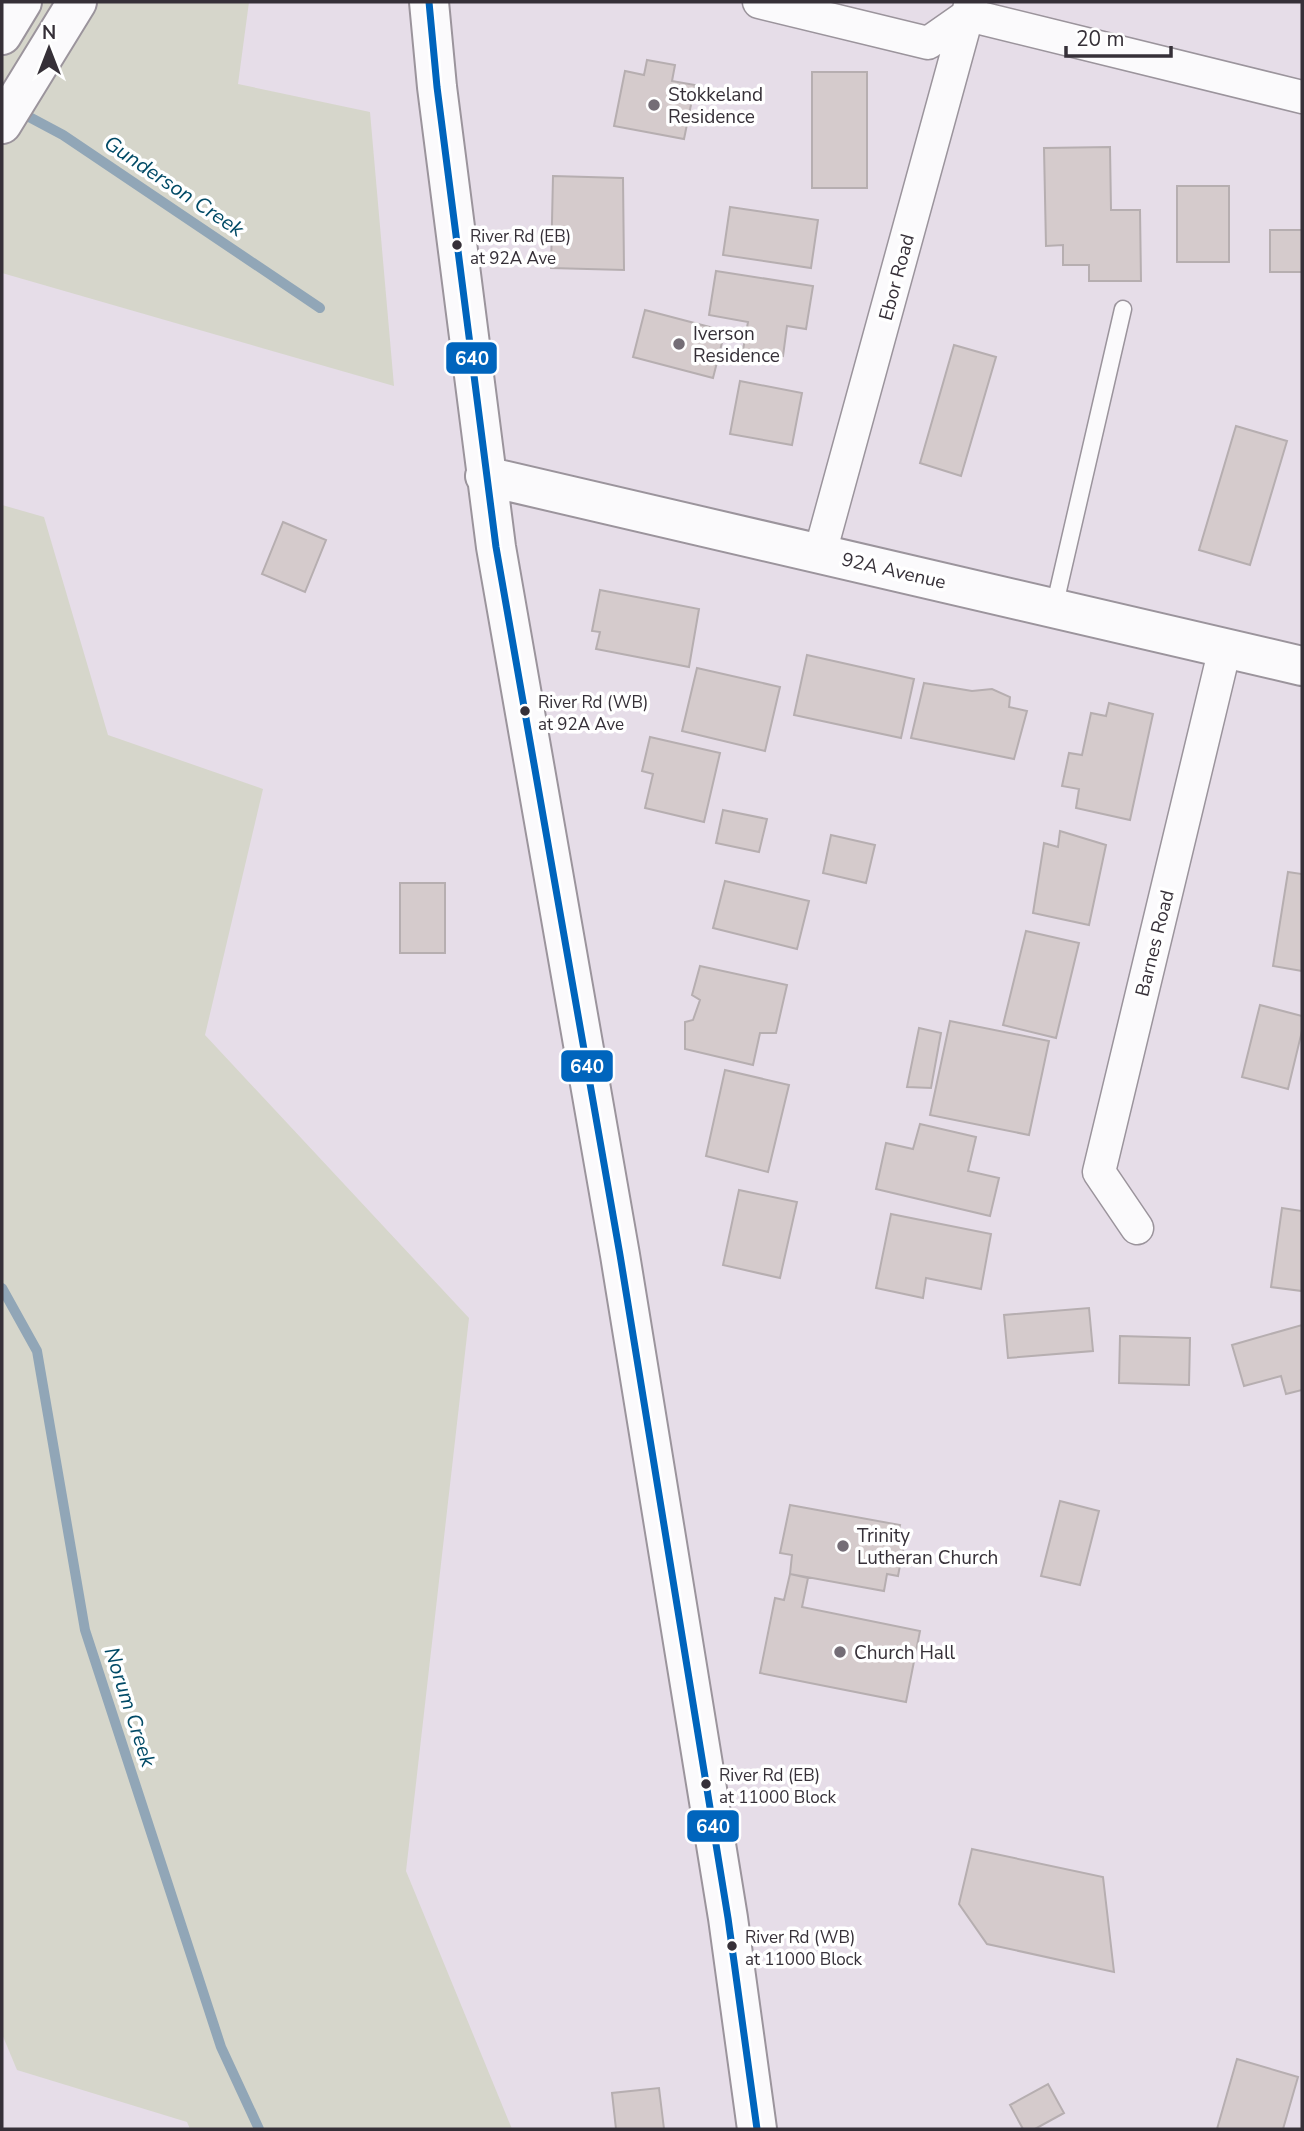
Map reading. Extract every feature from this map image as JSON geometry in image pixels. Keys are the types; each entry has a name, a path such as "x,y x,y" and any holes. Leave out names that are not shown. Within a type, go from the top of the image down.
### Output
{"main road":[{"path":"2,35 22,2"},
{"path":"2,124 77,2"},
{"path":"429,2 485,476 636,1352 728,1918 757,2129"},
{"name":"92A Avenue","path":"485,476 1302,666"}],"street":[{"path":"758,2 928,43 969,8 1302,97"},
{"name":"Ebor Road","path":"820,553 969,8"},
{"name":"Barnes Road","path":"1138,1228 1099,1172 1225,648"}],"lane":[{"path":"1054,608 1123,309"}],"shaded area":[{"path":"2,2 249,2 238,84 370,112 394,386 2,273"},
{"path":"2,505 44,517 108,735 263,789 205,1035 469,1318 406,1871 512,2129 190,2129 187,2122 17,2070 2,2034"}],"building":[{"name":"Stokkeland Residence","path":"647,60 675,65 672,81 695,85 684,139 614,126 625,71 644,75"},
{"path":"812,72 867,72 867,188 812,188"},
{"path":"1110,147 1111,210 1140,210 1141,281 1089,281 1089,265 1063,265 1063,245 1046,246 1044,148"},
{"path":"553,176 623,178 624,270 551,268"},
{"path":"1177,186 1229,186 1229,262 1177,262"},
{"path":"730,207 818,220 811,268 723,255"},
{"path":"1270,230 1302,230 1302,272 1270,272"},
{"path":"716,271 813,286 806,329 787,326 783,356 743,350 748,322 709,315"},
{"name":"Iverson Residence","path":"645,310 725,331 713,378 633,357"},
{"path":"954,345 996,357 961,476 920,463"},
{"path":"740,381 802,393 792,445 730,434"},
{"path":"1236,426 1287,441 1250,565 1199,550"},
{"path":"283,522 326,540 305,592 262,574"},
{"path":"600,590 699,609 689,667 596,649 600,632 592,631"},
{"path":"807,655 914,679 901,738 794,715"},
{"path":"697,668 780,687 765,751 682,731"},
{"path":"924,683 972,691 992,689 1010,697 1009,707 1027,711 1014,759 911,738"},
{"path":"1109,703 1153,714 1130,820 1076,808 1079,789 1062,786 1069,753 1082,755 1091,713 1106,716"},
{"path":"650,737 720,753 704,822 645,808 653,774 642,771"},
{"path":"723,810 767,819 759,852 716,843"},
{"path":"1060,831 1106,845 1089,925 1033,913 1044,843 1058,847"},
{"path":"831,835 875,845 866,883 823,873"},
{"path":"1288,872 1302,874 1302,971 1273,966"},
{"path":"725,881 809,901 797,949 713,928"},
{"path":"400,883 445,883 445,953 400,953"},
{"path":"1026,931 1079,943 1056,1038 1003,1025"},
{"path":"700,966 787,985 776,1033 760,1033 753,1065 685,1049 685,1022 693,1020 700,1000 692,995"},
{"path":"1260,1005 1302,1016 1302,1031 1288,1089 1242,1077"},
{"path":"950,1021 1049,1041 1029,1135 930,1115"},
{"path":"919,1028 941,1033 931,1088 907,1087"},
{"path":"725,1070 789,1085 768,1172 706,1156"},
{"path":"920,1124 976,1137 968,1171 999,1178 990,1216 876,1189 886,1143 913,1149"},
{"path":"739,1190 797,1202 780,1278 723,1265"},
{"path":"1282,1208 1302,1211 1302,1291 1271,1287"},
{"path":"891,1214 991,1234 981,1289 926,1278 923,1298 876,1288"},
{"path":"1089,1308 1093,1351 1008,1358 1004,1315"},
{"path":"1302,1325 1302,1390 1286,1394 1281,1376 1244,1386 1232,1345"},
{"path":"1120,1336 1190,1338 1189,1385 1119,1383"},
{"path":"1060,1501 1099,1511 1080,1585 1041,1576"},
{"name":"Trinity Lutheran Church","path":"790,1505 900,1525 897,1537 905,1539 898,1576 887,1574 884,1591 790,1574 792,1555 780,1553"},
{"name":"Church Hall","path":"790,1574 808,1578 802,1607 920,1631 906,1702 760,1673 775,1598 784,1600"},
{"path":"972,1849 1103,1877 1114,1972 987,1944 959,1904"},
{"path":"1237,2059 1298,2077 1283,2129 1217,2129"},
{"path":"1048,2084 1064,2113 1035,2129 1023,2129 1010,2105"},
{"path":"659,2088 664,2129 616,2129 612,2093"}],"waterway":[{"name":"Gunderson Creek","path":"18,111 63,135 320,308"},
{"name":"Norum Creek","path":"2,1288 37,1351 85,1630 221,2047 259,2129"}],"transit line":[{"name":"640","path":"429,2 437,87 496,547 620,1255 728,1918 757,2129"}],"place":[{"name":"Stokkeland Residence","path":"654,105"},
{"name":"River Rd (EB) at 92A Ave","path":"457,245"},
{"name":"Iverson Residence","path":"679,344"},
{"name":"River Rd (WB) at 92A Ave","path":"525,711"},
{"name":"Trinity Lutheran Church","path":"843,1546"},
{"name":"Church Hall","path":"840,1652"},
{"name":"River Rd (EB) at 11000 Block","path":"706,1784"},
{"name":"River Rd (WB) at 11000 Block","path":"732,1946"}]}
